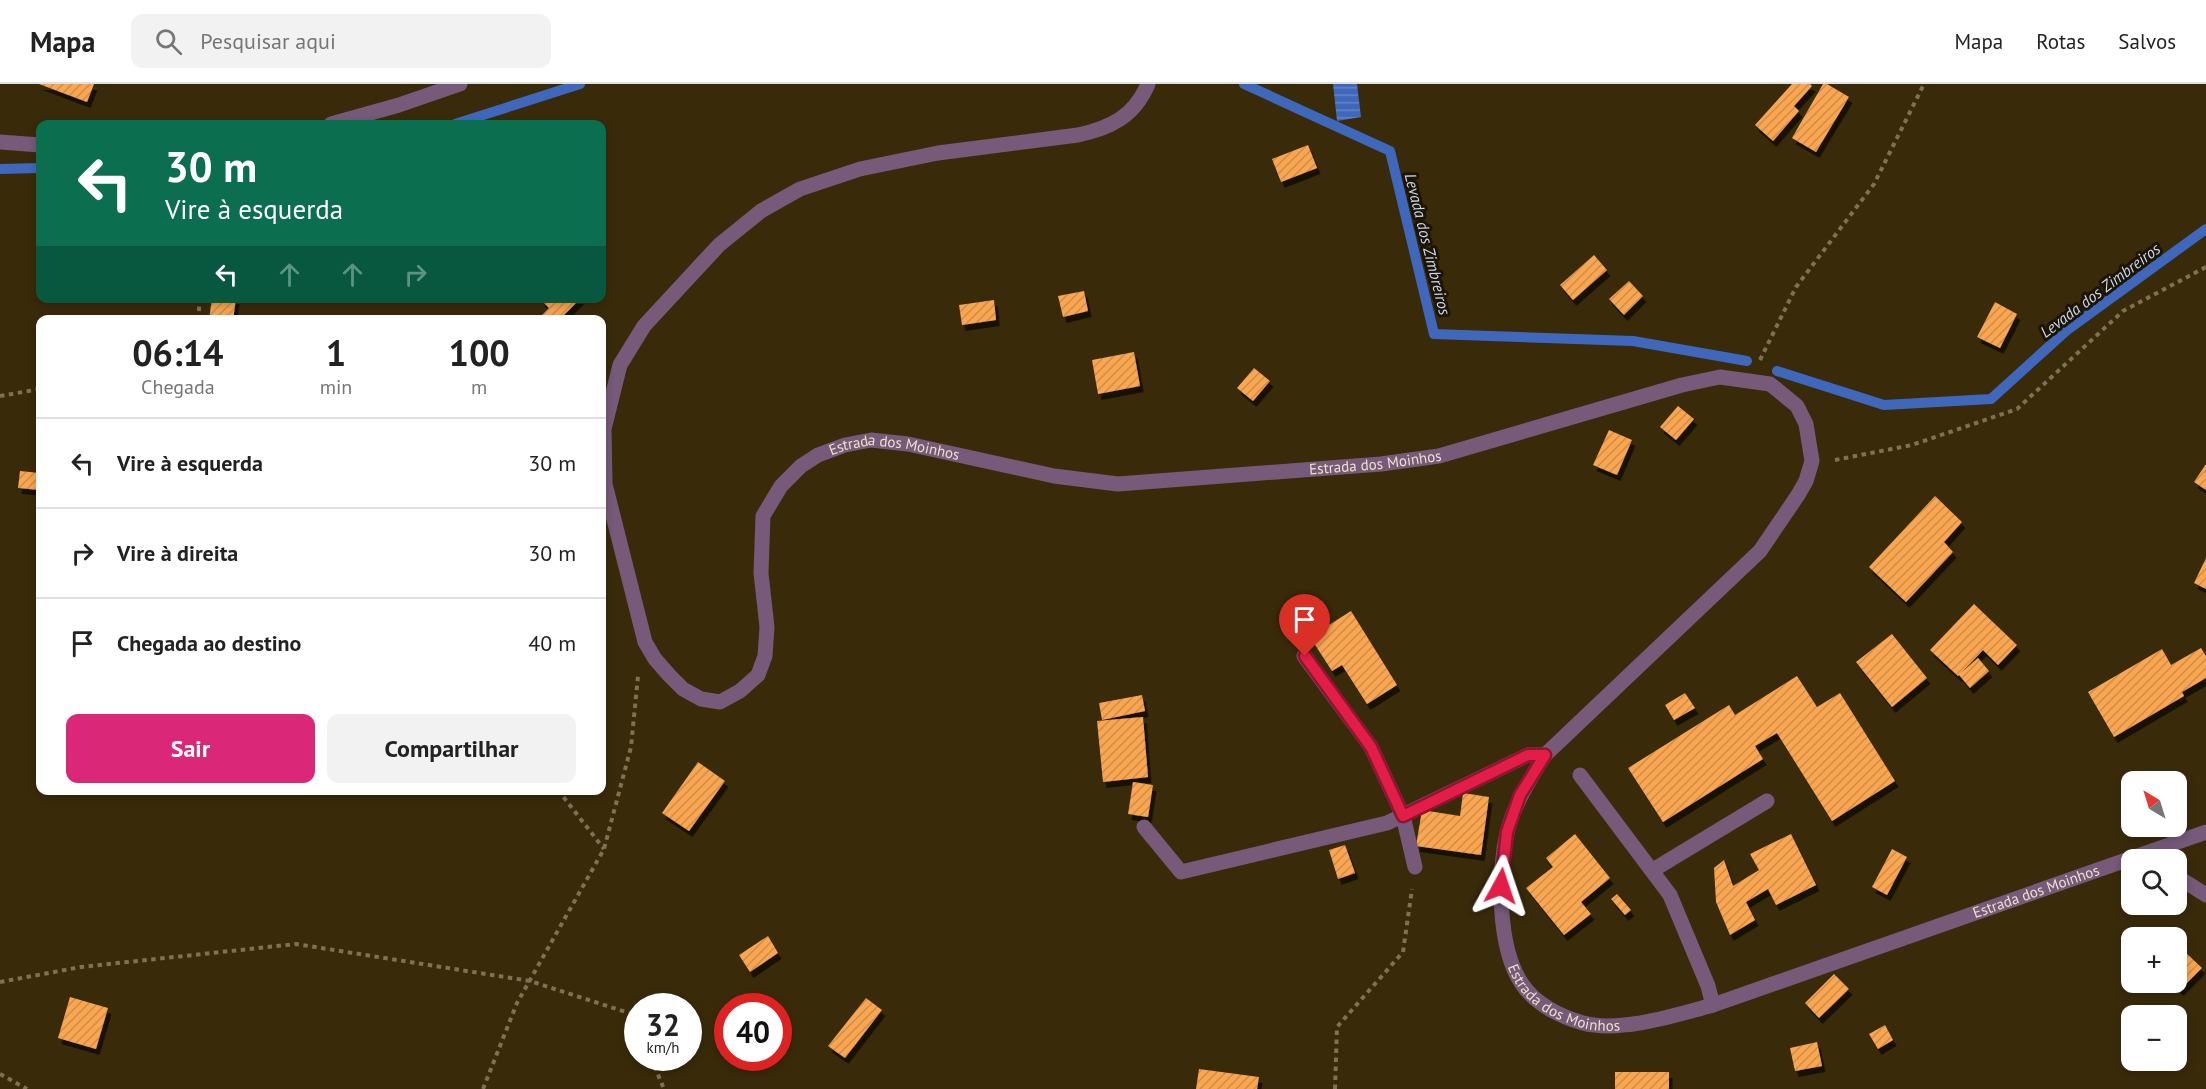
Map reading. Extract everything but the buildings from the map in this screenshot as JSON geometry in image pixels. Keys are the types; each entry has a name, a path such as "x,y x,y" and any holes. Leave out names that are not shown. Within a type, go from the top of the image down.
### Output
{"street":[{"path":"345,120 399,105 459,84"},
{"name":"Estrada dos Moinhos","path":"606,422 620,365 644,326 719,245 761,211 800,189 860,169 938,153 1101,130 1116,123 1132,109 1148,84"},
{"path":"0,142 36,145"},
{"name":"Estrada dos Moinhos","path":"606,488 645,642 655,659 683,689 701,699 720,702 740,691 758,675 765,656 767,627 761,573 763,516 781,486 801,466 818,454 845,445 871,440 908,444 1054,476 1118,484 1381,464 1439,456 1682,385 1720,377 1770,384 1797,406 1806,424 1812,461 1806,481 1798,495 1760,551 1545,755 1520,795 1507,832 1501,900 1505,937 1513,966 1522,985 1538,1001 1556,1012 1583,1023 1611,1026 1660,1019 1713,1005 2121,866"},
{"path":"1305,656 1371,747 1403,816 1415,867"},
{"path":"1144,827 1181,872 1387,823 1528,755 1545,755"},
{"path":"1580,775 1670,895 1708,986 1713,1005"},
{"path":"1653,870 1767,801"},
{"name":"Estrada dos Moinhos","path":"2167,849 2206,832"},
{"path":"2187,883 2206,895"}],"path":[{"path":"1754,381 1760,359 1796,287 1874,184 1924,84"},
{"path":"1812,461 1842,460 1912,445 2017,409 2123,311 2206,267"},
{"path":"0,396 36,389"},
{"path":"483,1089 517,1003 604,849 631,747 638,676"},
{"path":"562,795 604,849"},
{"path":"1335,1089 1337,1027 1402,952 1415,867"},
{"path":"0,982 81,968 296,944 530,981 624,1011"},
{"path":"656,1071 664,1089"},
{"path":"0,1074 27,1089"}],"water":[{"path":"1333,84 1357,84 1361,117 1337,121"}],"waterway":[{"name":"Levada dos Zimbreiros","path":"468,120 580,84"},
{"name":"Levada dos Zimbreiros","path":"1244,84 1390,151 1434,334 1633,341 1747,361"},
{"name":"Levada dos Zimbreiros","path":"0,169 36,168"},
{"name":"Levada dos Zimbreiros","path":"1777,371 1884,405 1991,399 2066,331 2206,229"}],"route":[{"path":"1305,656 1371,747 1403,816 1528,755 1545,755 1520,795 1507,832 1501,886"}]}
